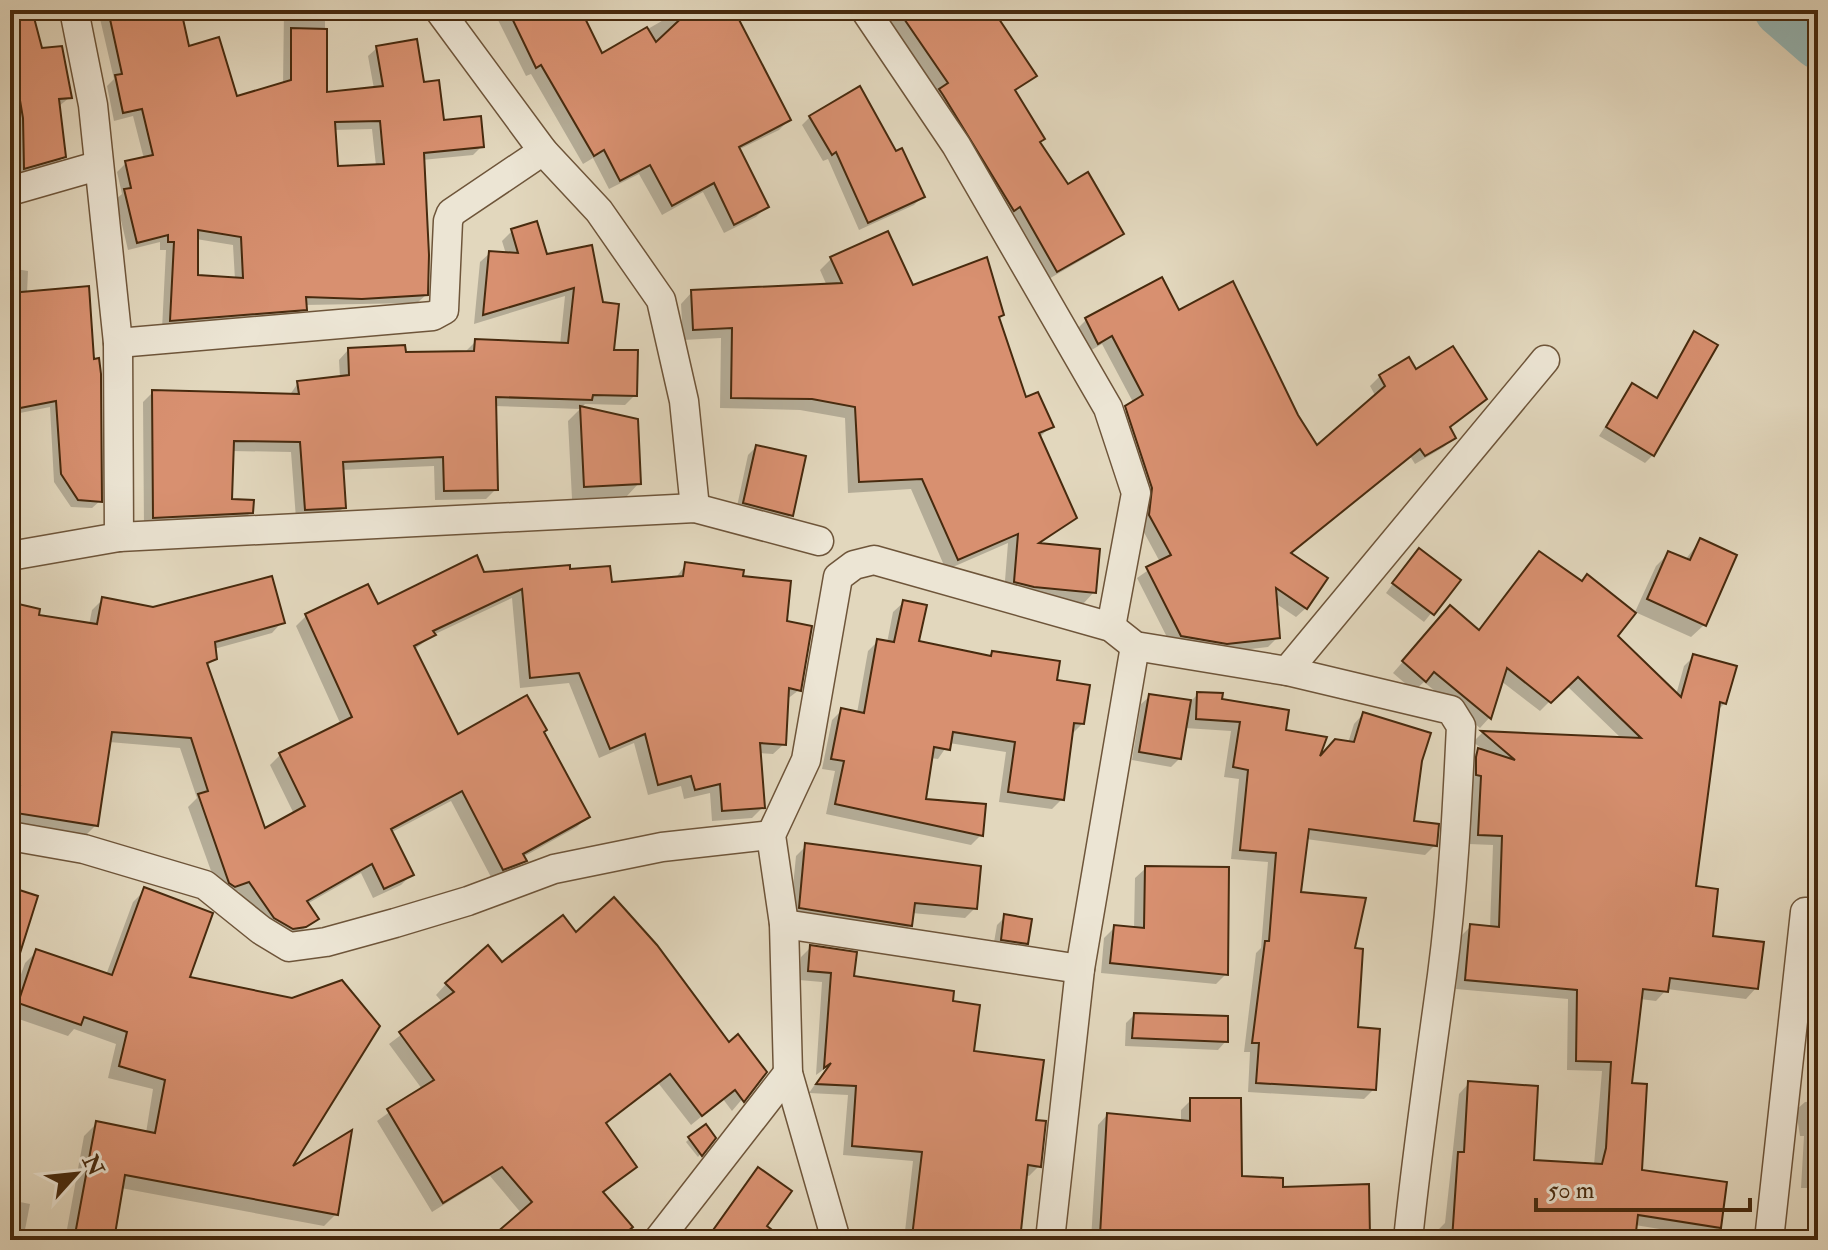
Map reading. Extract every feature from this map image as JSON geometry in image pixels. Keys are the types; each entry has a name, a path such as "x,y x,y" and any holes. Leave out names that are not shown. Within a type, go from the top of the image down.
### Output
{"street":[{"path":"74,10 93,105 118,343 119,537"},
{"path":"439,10 543,151 599,211 661,300 684,401 695,508"},
{"path":"865,10 956,145 1108,408 1136,493 1111,627"},
{"path":"118,343 433,316 444,310 448,221 451,213 543,151"},
{"path":"10,191 97,166"},
{"path":"1287,671 1545,360"},
{"path":"10,556 119,537 695,508 819,541"},
{"path":"836,1240 788,1073 784,924 771,835 806,760 838,577 854,565 874,560 1111,627 1135,646 1287,671 1451,710 1461,726 1457,821 1442,972 1420,1118 1408,1240"},
{"path":"1050,1240 1080,969 1135,646"},
{"path":"10,836 84,849 205,885 261,930 289,947 326,942 395,923 468,901 554,869 662,847 771,835"},
{"path":"1769,1240 1805,912"},
{"path":"784,924 1080,969"},
{"path":"658,1240 788,1073"}],"building":[{"path":"10,10 32,10 42,48 62,46 72,98 59,99 66,157 24,169 23,118 10,41"},
{"path":"108,10 181,10 189,46 219,37 237,96 291,80 291,28 327,29 327,92 383,86 376,46 417,39 424,82 439,80 444,120 481,116 484,147 424,153 428,295 362,299 306,297 307,310 170,321 174,242 168,242 168,235 137,243 124,189 131,188 125,161 153,155 142,109 123,113 115,75 122,74","holes":["380,121 384,164 338,166 335,122","198,230 241,237 243,278 198,275"]},
{"path":"508,10 581,10 602,53 647,27 656,42 690,10 734,10 791,120 739,147 769,207 734,225 714,183 672,206 650,165 620,181 604,150 594,156 541,65 536,68"},
{"path":"898,10 993,10 1037,76 1015,90 1045,139 1040,142 1068,184 1088,172 1124,234 1057,272 1020,207 1014,211 939,89 948,83"},
{"path":"860,86 896,151 902,148 925,197 868,223 836,152 832,155 809,116"},
{"path":"537,221 547,254 592,245 603,302 619,304 614,350 638,350 637,396 593,395 592,400 496,397 498,490 444,491 443,457 343,462 346,508 305,510 300,442 234,441 232,499 254,500 253,513 153,518 152,390 299,394 297,381 349,375 348,348 405,345 406,352 474,351 475,339 568,343 574,288 483,315 489,251 518,253 511,229"},
{"path":"888,231 913,285 987,257 1004,315 999,317 1026,397 1038,392 1054,427 1039,433 1077,518 1039,543 1100,549 1096,593 1014,582 1018,534 958,560 922,479 859,482 855,407 812,399 731,398 732,328 693,330 691,290 842,283 830,257"},
{"path":"1162,277 1179,310 1233,281 1298,415 1317,445 1385,386 1379,375 1409,357 1416,369 1453,346 1487,399 1450,427 1456,438 1425,456 1420,449 1291,553 1328,578 1307,609 1276,588 1280,638 1227,644 1181,636 1146,567 1171,555 1149,515 1152,488 1125,406 1143,395 1112,336 1098,344 1085,318"},
{"path":"89,286 94,359 99,358 101,374 102,502 78,500 61,474 56,401 10,410 10,293"},
{"path":"1694,331 1718,345 1654,456 1606,427 1632,383 1657,398"},
{"path":"580,406 638,419 641,484 584,487"},
{"path":"756,445 806,456 793,516 743,503"},
{"path":"1700,538 1737,555 1706,626 1647,599 1668,551 1690,560"},
{"path":"1419,548 1461,580 1434,615 1392,583"},
{"path":"1539,551 1582,581 1587,574 1636,613 1618,636 1681,697 1693,654 1737,666 1726,704 1720,702 1696,886 1718,889 1713,936 1764,942 1758,989 1670,978 1668,992 1643,989 1632,1083 1647,1084 1642,1170 1727,1182 1721,1228 1638,1215 1635,1240 1452,1240 1458,1152 1464,1152 1468,1081 1538,1086 1534,1160 1602,1164 1606,1148 1611,1062 1576,1061 1577,990 1465,980 1470,924 1499,927 1502,836 1478,835 1481,776 1476,775 1476,757 1478,748 1515,760 1481,731 1641,738 1578,677 1551,703 1507,668 1491,719 1434,672 1426,682 1402,661 1450,605 1479,630"},
{"path":"477,555 484,572 570,565 570,569 610,566 612,582 683,576 685,562 744,570 743,576 791,581 787,621 812,626 801,691 789,688 786,745 760,743 765,808 722,811 720,784 695,790 691,776 658,785 645,734 610,749 579,673 530,678 522,589 433,631 436,635 414,646 458,734 527,695 547,730 544,732 590,817 523,854 527,861 503,870 462,791 391,829 414,875 384,889 372,864 307,901 319,919 306,927 293,929 274,918 249,882 235,887 229,883 198,794 208,791 191,738 112,732 98,826 16,813 20,786 10,785 10,602 40,609 39,615 97,624 102,597 153,607 272,576 285,623 215,642 217,659 207,663 265,828 305,806 279,753 352,717 305,614 368,584 378,604"},
{"path":"903,600 927,605 919,641 991,656 992,651 1060,661 1057,680 1090,685 1084,724 1074,723 1064,800 1008,792 1015,742 953,732 950,750 934,747 926,799 986,804 983,836 835,804 844,761 831,759 841,708 864,713 877,639 894,642"},
{"path":"1197,692 1223,693 1222,699 1289,710 1286,730 1327,737 1320,756 1335,739 1354,742 1363,712 1431,733 1422,761 1414,821 1439,824 1437,846 1309,829 1301,892 1366,898 1355,948 1363,949 1358,1027 1380,1029 1376,1090 1256,1083 1259,1043 1252,1043 1265,941 1269,941 1276,853 1240,850 1248,770 1233,767 1240,722 1196,719"},
{"path":"1149,694 1191,700 1181,759 1139,752"},
{"path":"805,843 981,866 977,909 915,903 912,926 799,908"},
{"path":"1145,866 1229,867 1228,975 1110,963 1114,925 1144,928"},
{"path":"10,887 38,896 15,969 10,968"},
{"path":"144,887 213,913 190,977 292,998 342,980 380,1026 293,1166 352,1130 338,1215 125,1175 114,1240 74,1240 96,1121 155,1133 165,1080 119,1066 127,1032 84,1017 81,1025 18,1003 36,949 112,975"},
{"path":"614,897 657,945 729,1042 738,1034 767,1072 744,1102 735,1090 702,1116 670,1074 606,1123 637,1167 603,1192 633,1227 617,1240 488,1240 532,1202 502,1167 443,1203 387,1109 434,1080 399,1032 454,992 445,983 488,945 502,962 563,915 576,932"},
{"path":"1004,914 1032,919 1028,944 1001,940"},
{"path":"810,945 857,952 854,976 954,991 953,1001 980,1005 974,1051 1044,1060 1036,1120 1046,1121 1041,1167 1028,1165 1020,1240 912,1237 922,1152 852,1146 856,1086 816,1084 831,1063 824,1068 831,973 808,971"},
{"path":"1134,1013 1228,1016 1228,1042 1132,1038"},
{"path":"1190,1098 1241,1098 1242,1176 1283,1178 1283,1187 1369,1184 1370,1236 1281,1231 1281,1240 1163,1240 1100,1235 1107,1113 1190,1121"},
{"path":"706,1124 716,1138 702,1156 688,1137"},
{"path":"758,1167 792,1191 767,1226 785,1240 706,1240"}],"waterway":[{"path":"1780,10 1818,43"}]}
